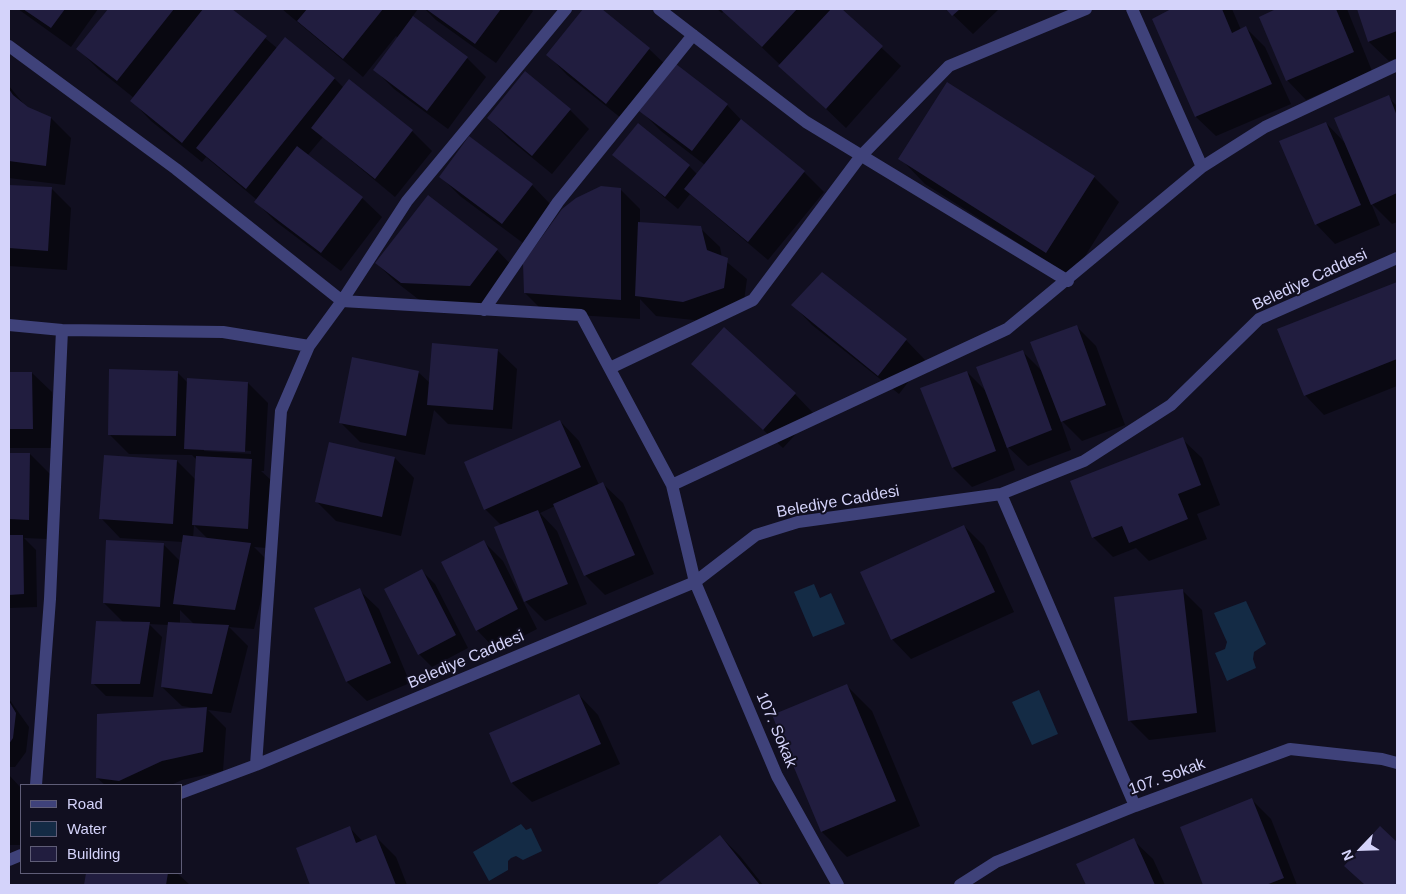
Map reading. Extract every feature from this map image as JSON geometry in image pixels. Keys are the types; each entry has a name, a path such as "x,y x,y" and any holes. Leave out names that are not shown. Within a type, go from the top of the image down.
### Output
{"street":[{"path":"256,765 281,411 309,346 342,301 407,200 566,9"},
{"path":"659,9 806,122 860,157 1068,281"},
{"path":"610,368 752,300 860,157 949,66 1086,9"},
{"path":"1132,9 1202,167"},
{"path":"9,46 176,168 342,301 484,310 558,202 693,35"},
{"path":"672,485 1007,329 1068,281 1202,167 1266,127 1397,65"},
{"name":"Belediye Caddesi","path":"182,793 256,765 695,582 756,535 798,522 1001,494 1084,461 1171,405 1259,319 1397,258"},
{"name":"107. Sokak","path":"484,310 581,315 672,485 695,582 778,776 838,885"},
{"path":"9,326 62,330 223,332 309,346"},
{"path":"36,784 50,599 62,330"},
{"path":"1001,494 1135,806"},
{"name":"107. Sokak","path":"960,885 996,862 1135,806 1290,749 1382,758 1397,763"}],"water":[{"path":"814,584 820,598 831,593 845,624 813,637 794,592"},
{"path":"1246,601 1266,644 1254,652 1253,659 1256,668 1227,681 1215,653 1225,649 1227,642 1214,613"},
{"path":"1039,690 1058,734 1032,745 1012,702"},
{"path":"521,824 526,830 531,828 542,851 523,860 516,856 511,858 508,861 508,870 489,881 473,852"}],"building":[{"path":"23,9 65,9 51,28"},
{"path":"108,9 174,9 117,81 76,49"},
{"path":"203,9 232,9 267,36 182,143 130,101"},
{"path":"307,9 383,9 343,59 297,21"},
{"path":"426,9 501,9 475,44"},
{"path":"583,9 602,9 650,48 606,104 546,55"},
{"path":"720,9 797,9 762,47"},
{"path":"831,9 842,9 883,46 826,109 778,66"},
{"path":"946,9 960,9 952,16"},
{"path":"1171,9 1222,9 1232,33 1246,26 1272,84 1195,117 1152,19"},
{"path":"1276,9 1336,9 1354,52 1286,81 1259,17"},
{"path":"1357,9 1397,9 1397,31 1368,42"},
{"path":"413,16 468,57 427,111 373,70"},
{"path":"285,37 335,78 246,189 196,148"},
{"path":"676,64 728,104 692,151 639,111"},
{"path":"525,71 571,109 532,156 487,118"},
{"path":"349,79 413,130 375,179 311,128"},
{"path":"947,82 1095,176 1046,253 898,159"},
{"path":"9,89 13,95 28,107 51,117 46,166 9,161"},
{"path":"1389,95 1397,116 1397,193 1371,205 1334,118"},
{"path":"741,119 805,171 748,242 684,189"},
{"path":"1326,122 1361,205 1315,225 1279,141"},
{"path":"638,123 690,165 665,197 612,155"},
{"path":"469,136 533,184 502,224 439,177"},
{"path":"297,146 363,197 321,253 254,202"},
{"path":"9,185 52,187 48,251 9,248"},
{"path":"601,186 621,188 621,300 524,293 523,263 562,209 576,198"},
{"path":"428,195 498,249 470,286 401,283 375,263"},
{"path":"638,222 701,226 707,250 728,258 724,288 683,302 635,296"},
{"path":"822,272 907,339 878,376 791,305"},
{"path":"1397,282 1397,359 1304,396 1277,329"},
{"path":"1077,325 1106,405 1061,422 1030,342"},
{"path":"724,327 796,393 763,430 691,364"},
{"path":"432,343 498,349 493,410 427,405"},
{"path":"1023,350 1052,430 1007,448 976,367"},
{"path":"352,357 419,371 406,436 339,423"},
{"path":"109,369 178,371 176,436 108,435"},
{"path":"967,371 996,451 952,468 920,388"},
{"path":"9,372 32,372 33,429 9,429"},
{"path":"187,378 248,382 245,452 184,449"},
{"path":"560,420 581,467 484,510 464,462"},
{"path":"1183,437 1201,485 1178,494 1188,519 1129,543 1122,526 1092,538 1070,481"},
{"path":"329,442 395,457 382,517 315,502"},
{"path":"9,453 30,453 29,520 9,519"},
{"path":"104,455 177,460 173,524 99,519"},
{"path":"196,456 252,459 248,529 192,525"},
{"path":"603,482 635,555 584,576 553,504"},
{"path":"538,510 568,584 524,602 494,527"},
{"path":"964,525 995,592 891,640 860,572"},
{"path":"9,535 23,535 24,594 9,595"},
{"path":"183,535 251,543 235,610 173,604"},
{"path":"106,540 164,543 160,607 103,603"},
{"path":"484,540 518,609 476,631 441,562"},
{"path":"422,569 456,635 418,655 384,589"},
{"path":"360,588 391,663 346,682 314,608"},
{"path":"1183,589 1197,713 1128,721 1114,597"},
{"path":"96,621 150,622 140,684 91,684"},
{"path":"168,622 229,625 212,694 161,687"},
{"path":"847,684 896,801 821,832 772,715"},
{"path":"579,694 601,744 511,783 489,733"},
{"path":"9,701 16,713 13,738 9,744"},
{"path":"207,707 203,752 162,761 119,781 96,778 97,714"},
{"path":"1252,798 1284,878 1266,885 1203,885 1180,827"},
{"path":"350,826 356,843 376,835 396,885 310,885 296,848"},
{"path":"1380,826 1397,842 1397,885 1365,885 1344,866"},
{"path":"720,835 760,885 656,885"},
{"path":"1134,838 1155,885 1086,885 1076,864"},
{"path":"86,874 168,874 166,885 84,885"}]}
